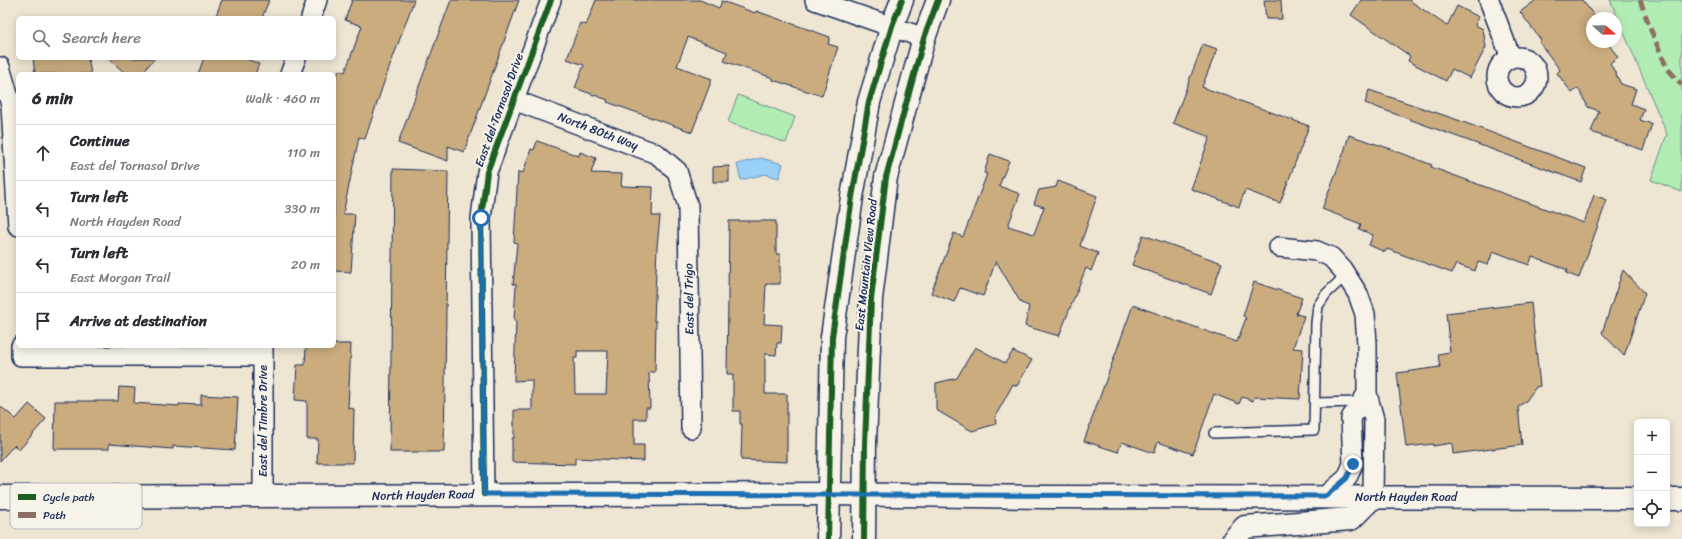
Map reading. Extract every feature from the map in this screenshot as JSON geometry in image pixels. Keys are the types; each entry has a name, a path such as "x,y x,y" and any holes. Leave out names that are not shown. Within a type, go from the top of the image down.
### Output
{"main road":[{"name":"East Mountain View Road","path":"828,539 832,338 852,197 870,102 892,26 902,0"},
{"name":"East Mountain View Road","path":"864,539 865,443 871,299 886,177 924,38 938,0"},
{"name":"North Hayden Road","path":"142,497 484,494 864,494 1634,498"},
{"path":"1234,539 1245,527 1351,519 1373,497"},
{"path":"1670,499 1682,499"}],"street":[{"path":"312,16 317,0"},
{"name":"East del Tornasol Drive","path":"484,494 481,218 487,172 551,0"},
{"path":"815,0 924,38"},
{"path":"1489,0 1511,58"},
{"path":"291,72 295,60"},
{"path":"0,67 11,105 16,191"},
{"name":"North 80th Way","path":"514,100 657,154 677,172"},
{"name":"East del Trigo","path":"677,172 688,206 691,428"},
{"path":"1279,247 1316,251 1331,257 1346,275 1358,294 1365,314 1367,344 1366,399 1374,419 1373,497"},
{"path":"21,351 263,351"},
{"name":"East del Timbre Drive","path":"263,351 263,497"},
{"path":"1326,496 1347,478 1353,464 1351,418 1366,399"}],"lane":[{"path":"1214,433 1314,430 1316,323 1318,306 1326,294 1346,275"},
{"path":"1315,403 1366,399"}],"green space":[{"path":"1610,0 1682,0 1682,192 1651,180 1667,134 1622,28 1622,12 1615,12"},
{"path":"738,95 795,117 786,143 728,122"}],"water":[{"path":"761,158 783,164 779,178 765,174 741,180 737,164"}],"building":[{"path":"222,0 269,0 263,16 216,16"},
{"path":"352,0 414,0 365,139 359,137 343,214 355,214 351,272 336,271 336,79 339,70 345,72 362,26 345,20"},
{"path":"451,0 519,0 464,152 448,146 448,161 398,143"},
{"path":"596,0 700,0 719,8 722,1 755,13 756,11 830,37 828,44 838,47 822,96 773,80 773,78 724,61 727,52 688,37 677,66 712,79 692,132 607,102 608,100 575,88 584,65 567,59 580,23 586,25"},
{"path":"1264,0 1281,0 1282,19 1266,19"},
{"path":"1361,0 1409,0 1447,26 1457,6 1479,17 1475,25 1483,29 1486,47 1470,78 1452,69 1446,81 1408,61 1410,56 1351,15"},
{"path":"1536,0 1582,0 1591,12 1586,12 1586,48 1611,48 1618,57 1610,63 1621,84 1636,89 1631,104 1644,109 1640,120 1652,124 1643,150 1591,132 1599,111 1588,107 1578,88 1572,93 1557,73 1560,70 1539,42 1541,40 1520,12"},
{"path":"1203,44 1217,49 1202,87 1309,126 1280,203 1245,190 1239,207 1191,189 1210,137 1173,123"},
{"path":"33,60 88,60 91,72 35,72"},
{"path":"110,60 153,60 143,72 124,72"},
{"path":"203,60 249,60 259,64 256,72 199,72"},
{"path":"1369,90 1455,119 1586,168 1581,182 1365,103"},
{"path":"1349,135 1391,149 1432,165 1431,167 1584,223 1594,195 1607,200 1579,278 1566,273 1568,270 1532,257 1529,265 1493,251 1488,265 1478,262 1475,271 1456,264 1452,273 1387,249 1385,252 1369,245 1373,235 1359,229 1361,224 1322,209"},
{"path":"537,141 579,156 580,152 596,158 591,173 622,174 621,186 653,187 652,216 660,216 657,247 654,321 656,321 655,372 649,372 650,408 646,408 646,419 634,419 634,445 644,445 644,461 575,458 575,464 512,462 514,410 532,410 532,380 514,381 516,320 514,320 516,284 513,284 517,243 514,242 518,172 523,173 531,149 534,150","holes":["577,351 608,351 606,394 575,394 574,358 577,358"]},
{"path":"990,154 1009,161 999,186 1020,194 1008,226 1034,234 1044,207 1034,204 1039,190 1056,187 1058,181 1097,196 1080,246 1098,253 1091,271 1086,268 1059,336 1025,326 1029,306 1021,303 996,261 983,296 960,288 954,302 931,293 954,233 963,237 987,174 984,173"},
{"path":"729,166 729,182 713,182 713,167"},
{"path":"393,169 448,171 444,452 390,452"},
{"path":"729,221 776,221 776,254 780,254 780,284 766,284 764,324 782,325 781,343 777,343 776,355 765,354 765,394 787,394 787,462 741,460 742,424 740,424 740,411 733,411 733,374 727,374"},
{"path":"1143,235 1222,263 1211,294 1132,265"},
{"path":"1623,270 1645,293 1624,356 1602,333"},
{"path":"1254,282 1302,298 1296,314 1304,316 1293,348 1303,349 1300,399 1254,397 1253,401 1242,397 1239,404 1214,394 1193,454 1158,442 1154,453 1122,442 1118,452 1084,441 1133,305 1237,342 1246,318 1243,316"},
{"path":"1531,303 1540,386 1536,387 1526,401 1518,407 1522,445 1453,454 1452,443 1433,446 1433,444 1406,447 1397,373 1440,367 1438,354 1450,352 1446,313"},
{"path":"336,344 351,344 348,408 354,409 353,463 317,463 318,439 307,439 307,401 295,400 297,365 305,365 306,348 336,348"},
{"path":"975,347 1005,363 1013,351 1032,360 1017,386 1013,384 995,417 996,424 972,431 936,410 936,383 957,378"},
{"path":"119,387 135,388 134,403 179,406 179,404 201,405 201,395 238,397 235,450 173,446 173,449 109,444 109,449 54,449 55,401 118,401"},
{"path":"29,404 46,419 19,450 14,445 0,461 0,406 16,419"}],"marked path":[{"path":"1640,0 1667,68 1682,85"}],"cycle path":[{"path":"484,494 481,218 487,172 551,0"},
{"path":"828,539 832,337 852,197 869,102 892,26 902,0"},
{"path":"864,539 865,443 871,299 886,177 924,38 938,0"}],"route":[{"path":"481,218 484,494 1326,496 1347,478 1353,464"}]}
